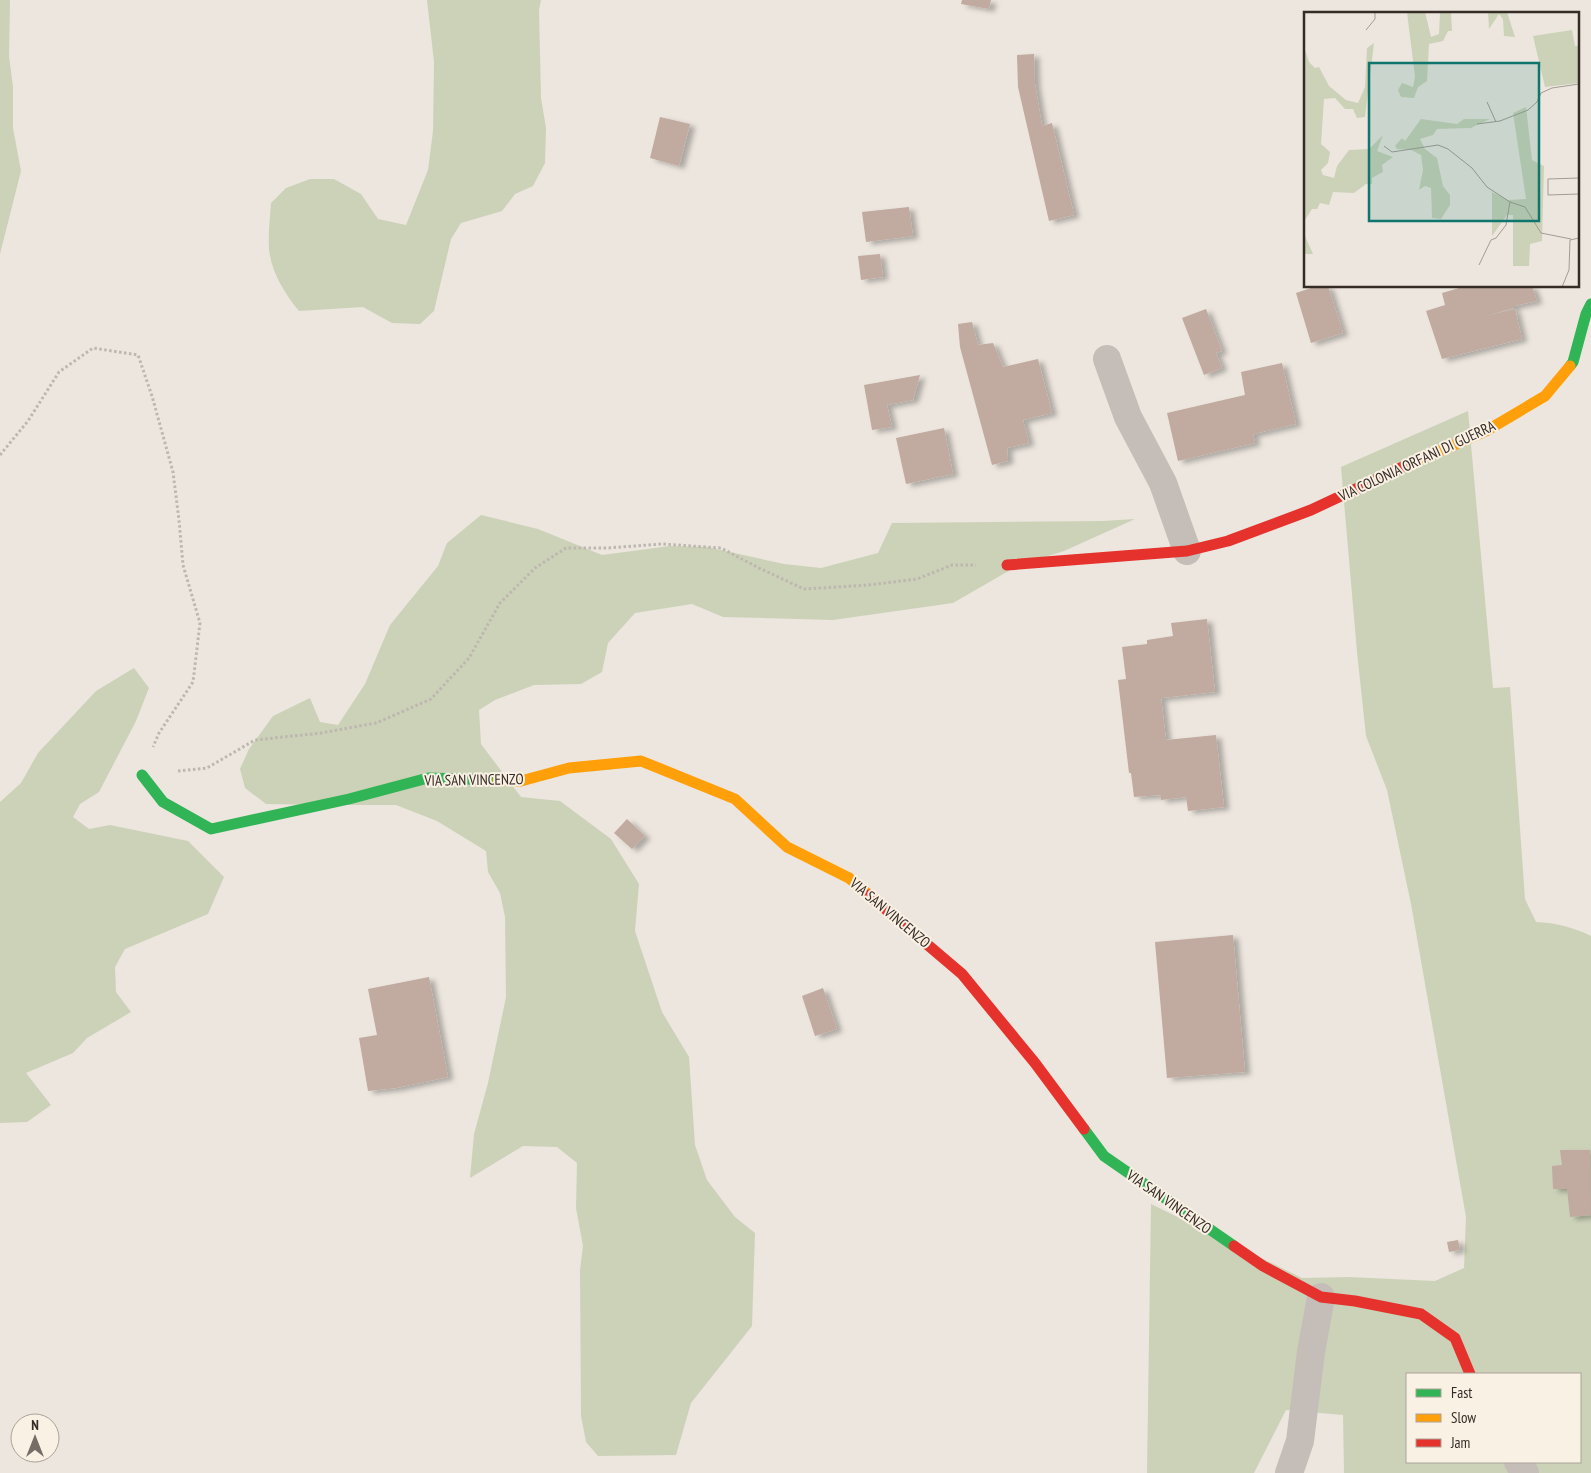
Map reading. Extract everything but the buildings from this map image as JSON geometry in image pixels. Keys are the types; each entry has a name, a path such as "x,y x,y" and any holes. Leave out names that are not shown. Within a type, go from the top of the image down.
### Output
{"street":[{"name":"VIA COLONIA ORFANI DI GUERRA","path":"1007,565 1187,551 1228,541 1311,510 1486,431 1545,396 1573,362 1586,314 1591,304"},
{"path":"1107,359 1128,418 1163,483 1187,551"},
{"name":"VIA SAN VINCENZO","path":"142,774 162,802 211,829 428,778 521,781 569,768 642,761 735,798 786,847 849,878 962,974 1035,1063 1104,1156 1263,1266 1321,1297 1356,1301 1421,1314 1456,1338 1470,1373"},
{"path":"1289,1473 1300,1441 1311,1352 1321,1297"}],"path":[{"path":"0,455 28,421 59,372 93,348 138,355 152,396 173,472 183,565 200,623 194,682 159,733 142,774 207,768 255,740 321,733 376,723 431,699 469,658 500,603 535,568 566,548 607,548 662,544 721,548 804,589 869,585 918,579 952,565 1007,565"}],"green space":[{"path":"0,0 10,0 9,56 13,87 13,128 21,171 0,254"},
{"path":"427,0 541,0 539,10 541,98 546,128 545,163 533,186 515,194 502,211 461,223 451,239 434,311 420,324 392,323 363,307 299,311 280,282 270,258 271,203 286,188 310,179 334,179 361,194 378,219 406,225 428,170 433,131 434,62"},
{"path":"1468,411 1493,688 1510,687 1525,899 1536,922 1564,926 1591,936 1591,1473 1344,1473 1343,1415 1286,1410 1254,1473 1147,1473 1151,1204 1302,1278 1349,1277 1435,1281 1464,1268 1466,1217 1411,904 1387,790 1366,736 1341,467"},
{"path":"481,515 538,529 602,555 670,546 707,547 784,564 821,568 878,553 892,523 1135,519 1064,551 1019,565 953,603 833,620 723,617 692,604 635,613 608,643 602,672 581,684 534,685 495,700 479,710 481,744 521,797 560,801 611,839 639,884 635,931 662,1012 689,1057 695,1145 707,1180 735,1217 755,1233 752,1326 691,1403 676,1455 598,1456 586,1442 581,1416 580,1270 583,1246 576,1208 577,1163 557,1147 523,1146 470,1178 474,1134 488,1083 506,997 505,917 500,893 488,872 486,851 437,821 396,805 266,804 245,788 240,769 249,749 273,716 310,698 320,722 338,725 365,684 390,625 438,566 447,543"},
{"path":"134,668 149,688 136,721 99,792 80,804 73,817 89,829 110,825 188,841 224,877 208,914 125,949 115,967 116,992 131,1012 87,1038 73,1053 26,1073 51,1105 27,1122 0,1123 0,802 21,783 38,753 96,691"}],"traffic: fast":[{"path":"1570,366 1573,362 1586,314 1591,304"},
{"path":"142,775 163,802 211,829 349,799 428,778 498,780"},
{"path":"1084,1129 1104,1156 1234,1246"}],"traffic: slow":[{"path":"1407,465 1486,431 1545,396 1570,366"},
{"path":"498,780 521,781 569,768 641,761 735,799 787,847 849,878 869,895"}],"traffic: jam":[{"path":"1007,565 1187,551 1228,541 1311,510 1407,465"},
{"path":"869,895 962,974 1035,1063 1084,1129"},
{"path":"1234,1246 1263,1266 1321,1297 1355,1301 1421,1314 1455,1338 1470,1373"}]}
